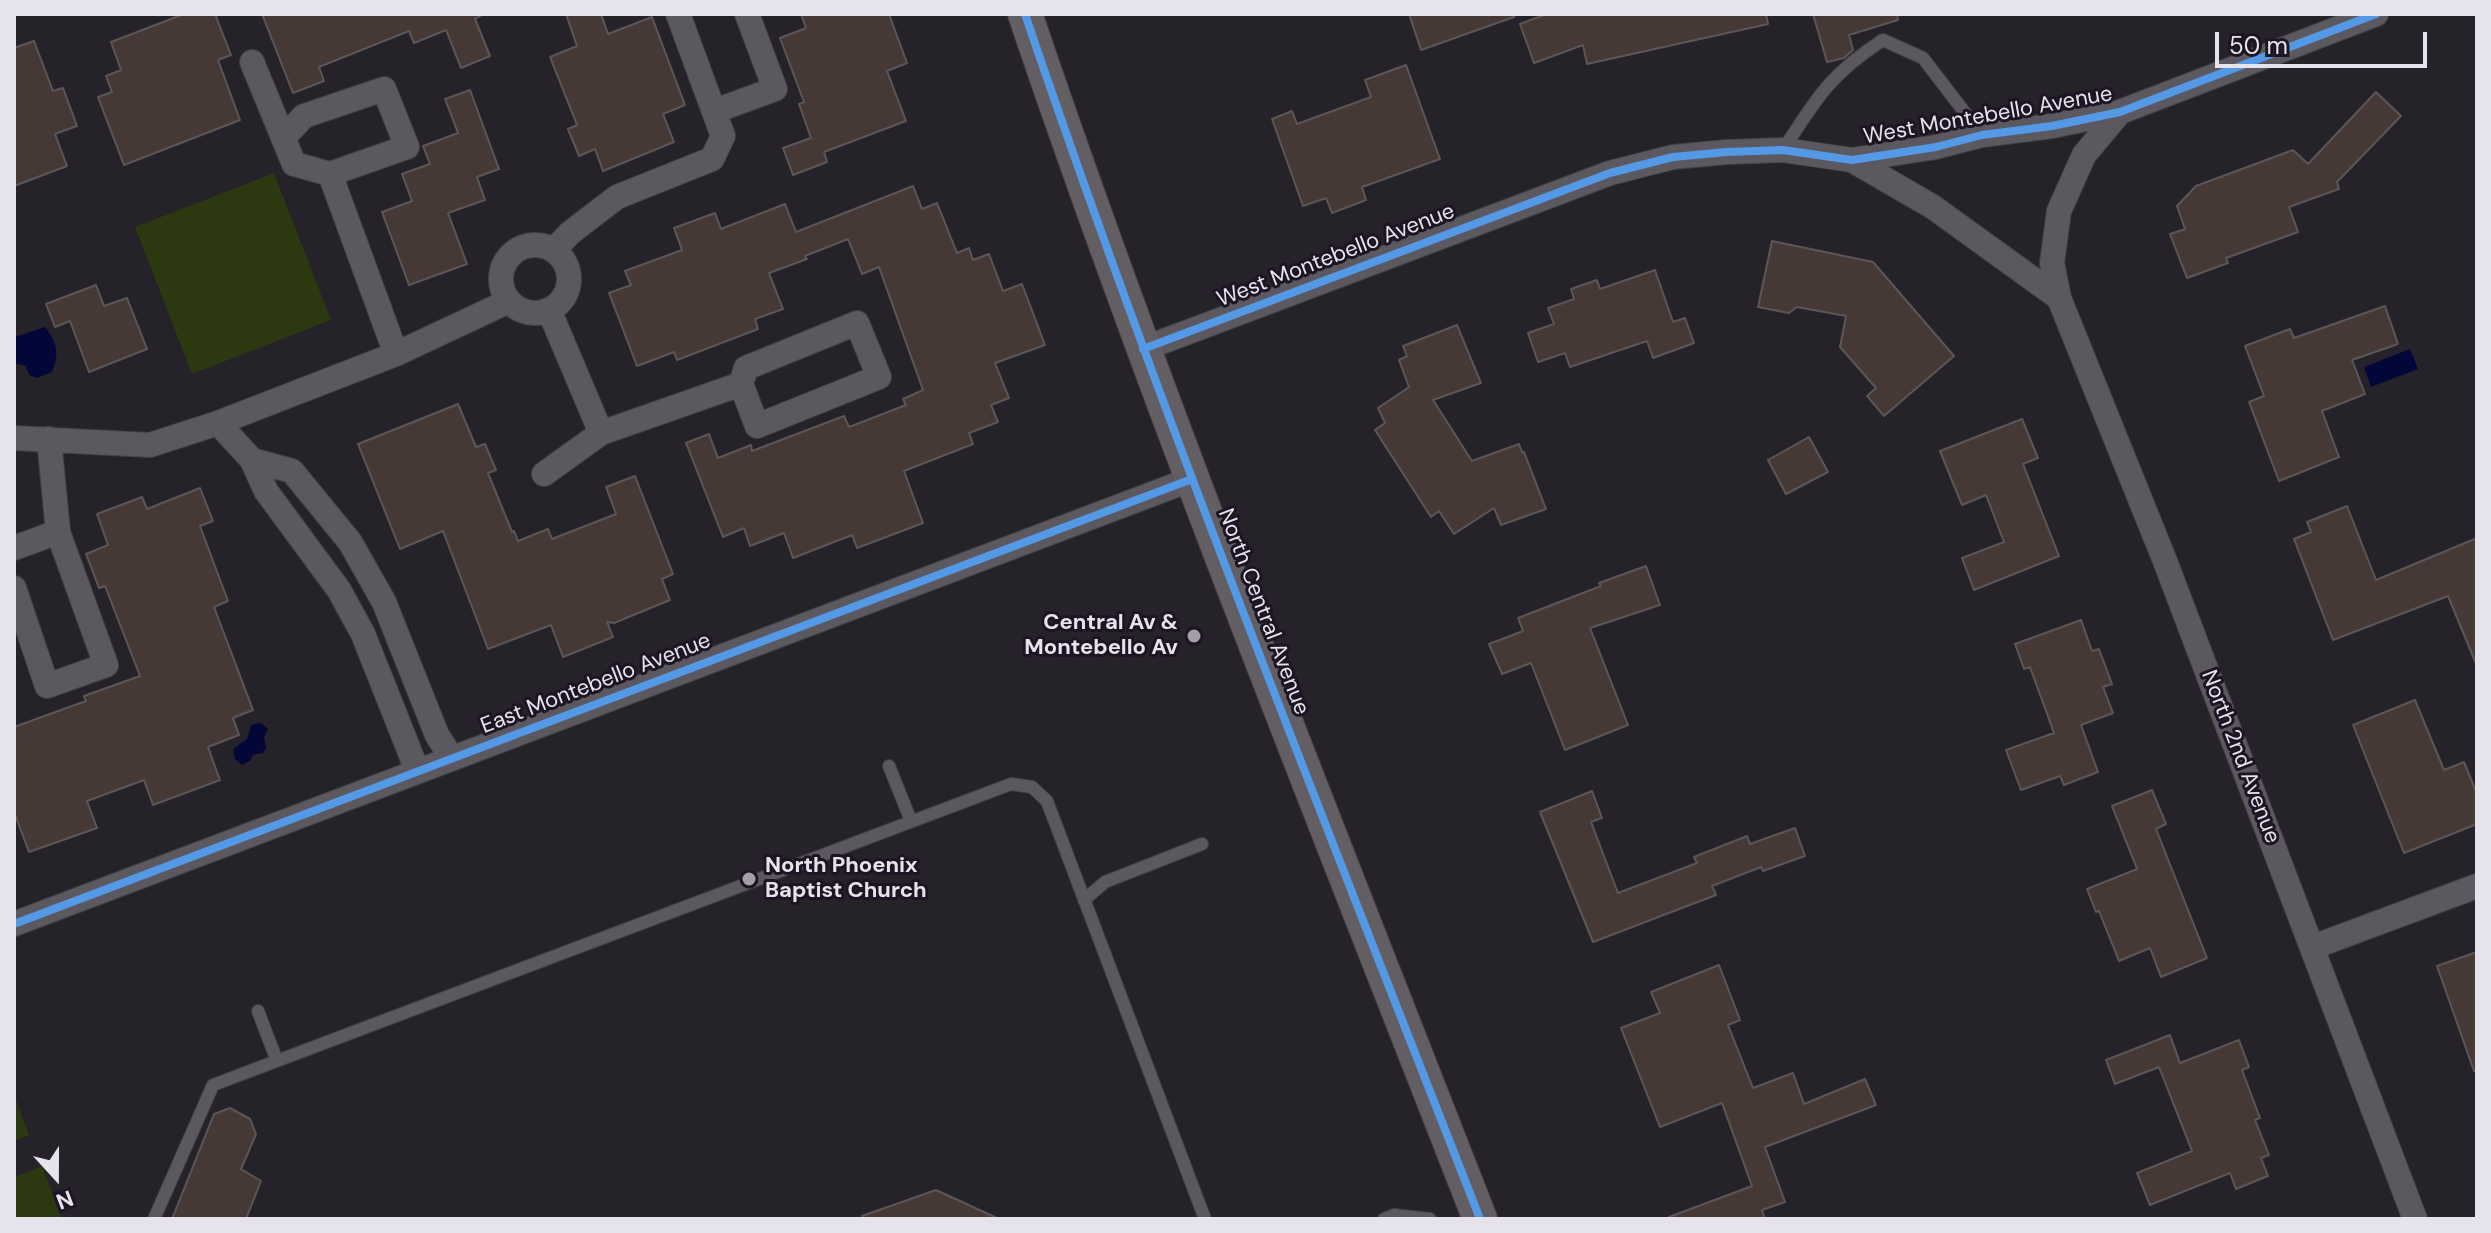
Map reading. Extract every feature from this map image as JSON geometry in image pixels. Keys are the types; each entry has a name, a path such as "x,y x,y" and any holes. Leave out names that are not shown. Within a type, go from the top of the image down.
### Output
{"main road":[{"name":"North Central Avenue","path":"1025,14 1192,479 1480,1219"}],"street":[{"path":"554,250 570,233 617,197 712,159 723,136 678,14"},
{"path":"715,111 775,89 747,14"},
{"name":"West Montebello Avenue","path":"1143,349 1610,173 1673,157 1783,150 1852,160 2120,112 2376,14"},
{"path":"252,62 294,164 330,174 407,147 384,89 304,116 284,137"},
{"name":"North 2nd Avenue","path":"2120,112 2084,155 2059,211 2052,263 2059,298 2165,561 2415,1219"},
{"path":"1852,160 1933,207 2059,298"},
{"path":"330,174 396,354"},
{"path":"527,245 554,250 566,264 569,285 566,296 549,310 528,313 509,301 501,280 502,268 508,258 527,245"},
{"path":"14,438 150,445 218,423 396,354 509,301"},
{"path":"549,310 601,433"},
{"path":"857,323 879,377 757,426 741,384 746,368 857,323"},
{"path":"544,474 601,433 741,384"},
{"path":"218,423 252,460 266,491 339,590 363,634 417,770"},
{"path":"14,588 47,686 106,665 58,532 49,439"},
{"path":"252,460 292,471 350,542 384,602 437,735 451,757"},
{"name":"East Montebello Avenue","path":"14,924 1192,479"},
{"path":"14,548 58,532"},
{"path":"2313,947 2477,886"}],"lane":[{"path":"1783,150 1822,89 1853,59 1883,40 1923,58 1982,135"},
{"path":"889,766 911,821"},
{"path":"154,1219 213,1085 1011,784 1032,787 1047,801 1205,1219"},
{"path":"1084,900 1105,882 1202,844"},
{"path":"258,1011 277,1061"},
{"path":"1384,1219 1394,1215 1430,1219"}],"green space":[{"path":"274,173 331,320 192,374 135,227"},
{"path":"14,1094 29,1135 14,1141"},
{"path":"42,1166 62,1219 14,1219 14,1177"}],"shaded area":[{"path":"45,327 55,343 56,359 52,372 37,378 29,375 26,366 14,363 14,335"},
{"path":"2410,349 2418,369 2371,387 2364,367"},
{"path":"261,723 268,729 264,737 266,748 242,765 235,759 233,749 247,739 251,725"}],"building":[{"path":"184,14 215,14 231,55 218,60 240,120 124,165 98,97 112,92 106,76 121,70 111,42"},
{"path":"262,14 484,14 475,19 490,56 461,68 446,30 414,43 409,31 319,67 324,81 293,93"},
{"path":"566,14 601,14 608,34 652,17 685,105 663,114 674,142 603,171 595,149 579,156 568,129 577,125 550,57 577,46"},
{"path":"801,14 889,14 907,63 887,71 906,121 824,152 827,162 793,175 783,148 811,138 799,104 804,102 780,38 806,28"},
{"path":"1409,14 1514,14 1514,17 1421,50"},
{"path":"1547,14 1766,14 1768,24 1587,64 1583,45 1534,63 1520,24"},
{"path":"1813,14 1897,14 1898,20 1849,35 1853,50 1844,58 1827,62"},
{"path":"34,41 53,91 63,88 77,126 55,134 67,166 14,186 14,48"},
{"path":"1406,65 1440,159 1362,187 1366,200 1332,213 1326,198 1303,206 1272,119 1292,111 1297,124 1371,97 1365,80"},
{"path":"470,90 499,169 477,177 485,200 448,213 467,264 409,285 382,212 412,201 402,174 430,164 423,146 458,133 445,99"},
{"path":"2376,92 2401,116 2337,182 2339,189 2289,207 2298,232 2226,258 2228,263 2187,278 2170,234 2185,229 2177,206 2196,186 2293,150 2308,164"},
{"path":"913,186 922,209 937,203 957,253 969,248 973,260 989,254 1003,291 1022,284 1045,345 995,363 1009,398 991,405 998,422 969,433 973,444 904,471 923,523 857,548 852,535 793,558 784,533 750,546 744,528 723,537 686,443 709,434 718,458 751,445 752,451 844,416 849,427 906,405 903,399 923,390 879,267 862,274 848,239 805,256 807,259 769,273 783,309 755,319 758,329 677,360 674,352 637,366 609,293 631,285 625,271 682,250 674,228 715,213 721,229 785,204 796,232"},
{"path":"1772,241 1873,262 1954,356 1884,416 1867,396 1876,388 1840,347 1846,316 1797,307 1789,313 1758,307"},
{"path":"1655,270 1673,322 1685,318 1694,343 1653,358 1647,341 1570,367 1565,353 1538,362 1528,333 1554,324 1548,308 1574,299 1571,289 1597,280 1600,289"},
{"path":"96,285 104,306 127,298 147,349 89,372 70,321 55,327 46,304"},
{"path":"2385,306 2398,344 2352,360 2365,394 2322,411 2339,457 2279,481 2249,402 2264,396 2245,346 2290,329 2294,338"},
{"path":"1457,325 1481,383 1433,400 1472,461 1519,444 1546,509 1501,525 1494,508 1454,534 1439,511 1431,517 1375,430 1385,423 1378,408 1409,387 1399,360 1407,356 1403,346"},
{"path":"458,404 476,447 485,444 496,470 488,473 518,541 548,529 552,539 616,514 606,487 635,476 673,574 662,579 670,600 614,623 607,622 613,637 563,657 551,625 488,649 443,531 400,549 358,444"},
{"path":"2022,419 2038,458 2023,464 2059,556 1974,590 1962,558 2004,542 1986,495 1962,505 1940,451"},
{"path":"1809,437 1828,472 1786,494 1768,460"},
{"path":"200,488 213,521 200,526 228,601 214,607 253,710 233,718 239,735 208,747 220,780 153,805 144,780 87,801 97,828 29,852 14,812 14,727 86,701 84,696 140,676 105,586 99,588 86,554 108,545 97,514 142,497 147,509"},
{"path":"2347,506 2376,580 2477,538 2477,666 2448,596 2333,640 2294,539 2311,532 2307,522"},
{"path":"1646,566 1660,605 1590,628 1628,725 1565,750 1531,663 1502,674 1489,644 1523,631 1518,618"},
{"path":"2081,620 2092,651 2099,649 2112,684 2103,687 2113,713 2081,725 2098,772 2064,785 2060,776 2021,790 2006,750 2054,733 2030,667 2024,669 2015,644"},
{"path":"2415,700 2444,770 2464,762 2477,794 2477,824 2404,853 2353,725"},
{"path":"2152,790 2166,824 2156,829 2207,958 2161,977 2150,948 2119,961 2087,889 2137,869 2112,806"},
{"path":"1592,791 1602,818 1591,822 1618,893 1697,863 1694,857 1747,836 1750,844 1795,828 1805,856 1763,871 1761,867 1712,886 1716,895 1593,942 1540,812"},
{"path":"2477,952 2477,1071 2474,1071 2437,966"},
{"path":"1719,965 1740,1020 1728,1025 1753,1088 1793,1073 1804,1104 1865,1079 1876,1105 1765,1147 1785,1202 1762,1210 1765,1219 1670,1219 1752,1186 1722,1103 1660,1127 1621,1028 1660,1013 1651,992"},
{"path":"2170,1035 2180,1063 2239,1040 2249,1067 2242,1070 2260,1118 2255,1120 2269,1155 2261,1158 2268,1176 2236,1189 2230,1173 2150,1205 2137,1173 2192,1151 2159,1067 2115,1084 2106,1060"},
{"path":"230,1108 250,1119 256,1134 241,1169 261,1181 246,1219 172,1219 214,1114"},
{"path":"936,1190 999,1219 862,1219 862,1216"}],"cycle path":[{"path":"1025,14 1188,469 1480,1219"},
{"path":"1143,349 1610,173 1673,157 1727,152 1783,150 1852,160 2120,112 2376,14"},
{"path":"14,924 1192,479"}],"place":[{"name":"Central Av & Montebello Av","path":"1194,636"},
{"name":"North Phoenix Baptist Church","path":"749,879"}]}
